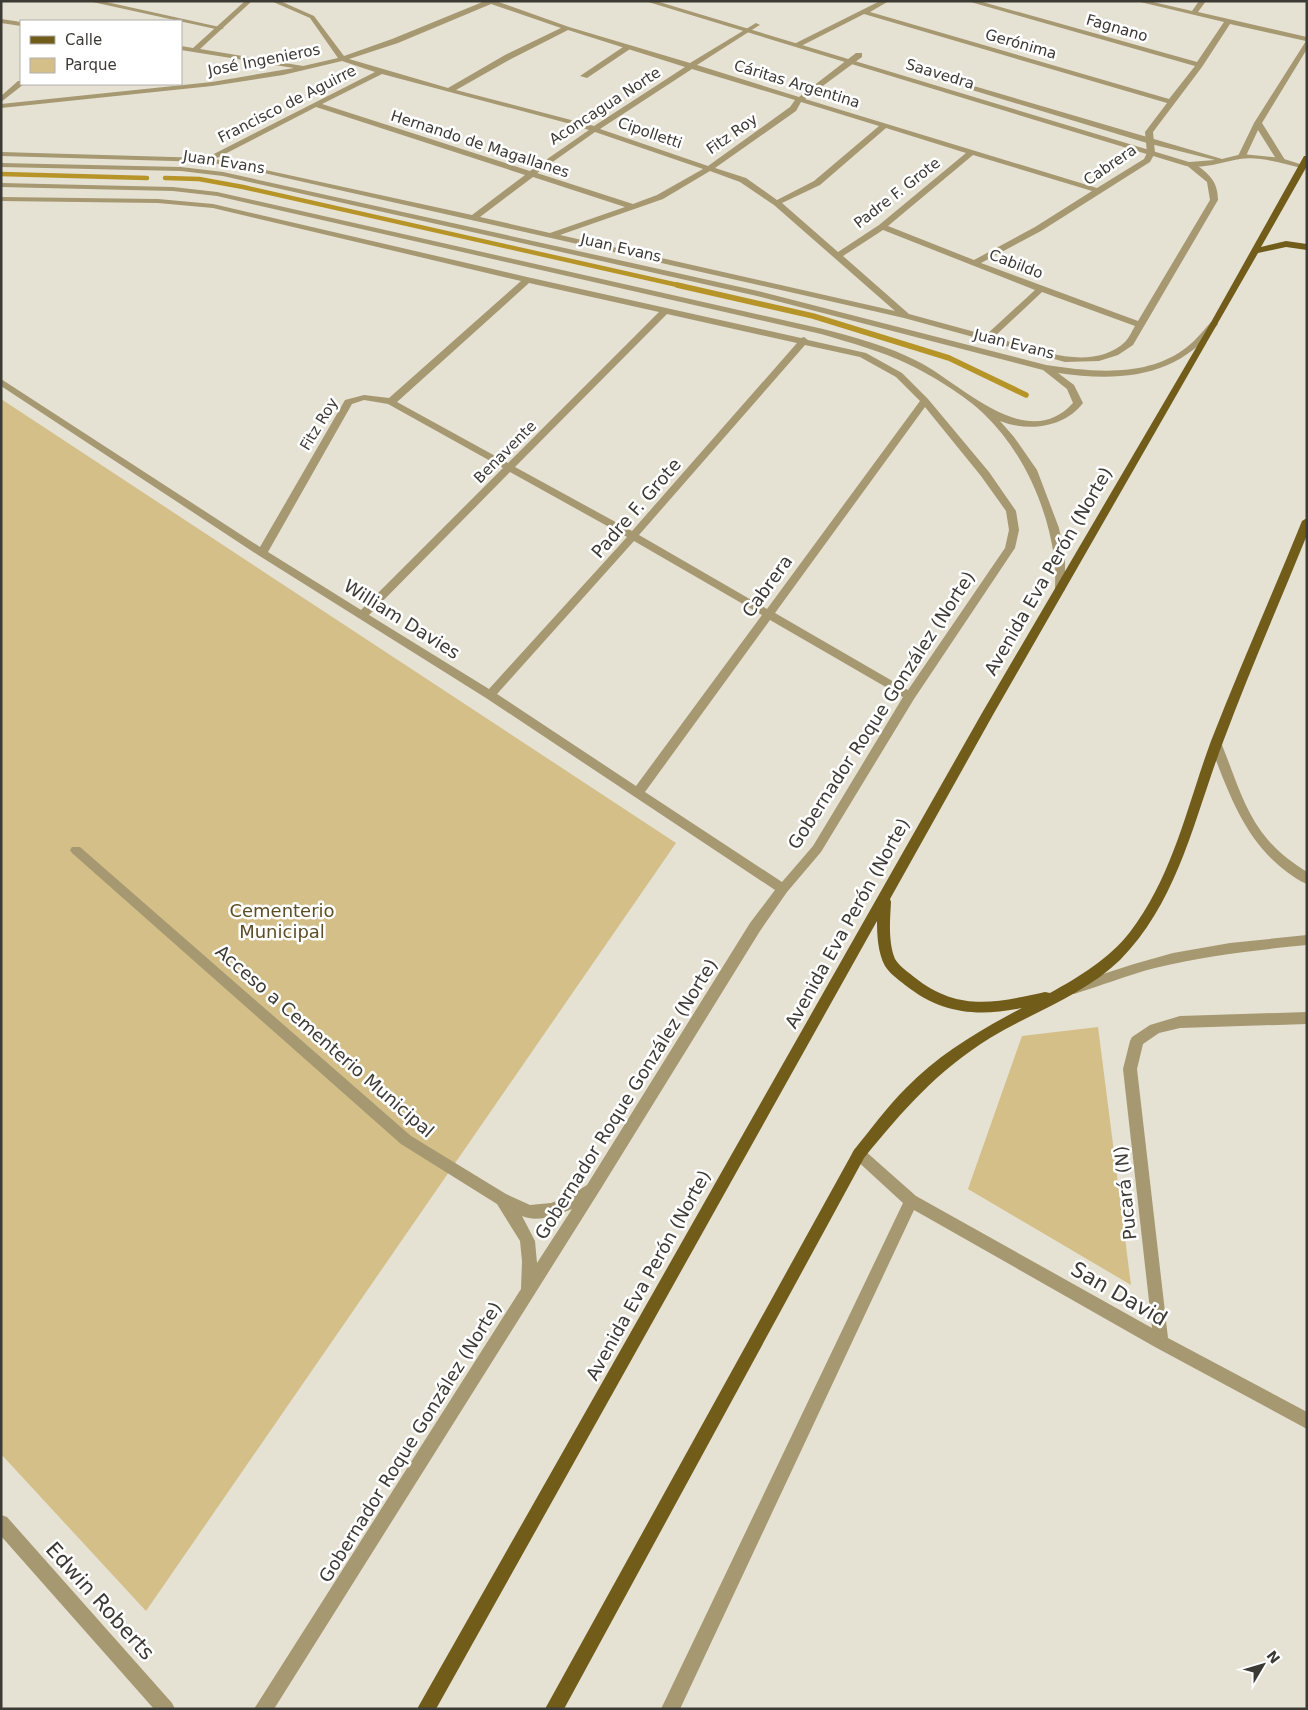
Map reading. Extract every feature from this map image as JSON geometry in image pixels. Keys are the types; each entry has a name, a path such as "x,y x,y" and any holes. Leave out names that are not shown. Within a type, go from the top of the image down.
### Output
{"main road":[{"name":"Avenida Eva Perón (Norte)","path":"426,1709 885,897 1256,252 1307,158"},
{"path":"1256,252 1286,244 1307,247"},
{"path":"554,1709 859,1154 900,1103 952,1057 998,1027 1066,992 1113,959 1137,933 1154,908 1187,830 1216,744 1307,521"},
{"path":"885,897 883,925 890,963 919,990 948,1003 979,1009 1012,1006 1066,992"}],"street":[{"path":"91,1 182,20"},
{"path":"120,7 129,1"},
{"path":"195,50 249,1"},
{"path":"274,1 312,17 342,58"},
{"name":"Saavedra","path":"648,1 1189,164 1210,164 1242,156 1281,160 1302,166"},
{"path":"676,1 868,58"},
{"path":"871,1 883,3"},
{"name":"Fagnano","path":"970,1 1199,65"},
{"path":"1139,1 1307,39"},
{"path":"1194,13 1203,1"},
{"name":"José Ingenieros","path":"1,106 212,84 283,73 342,58 396,41 490,2"},
{"name":"Cáritas Argentina","path":"490,2 567,28 1099,191"},
{"path":"796,45 883,3"},
{"name":"Gerónima","path":"864,12 1170,102"},
{"path":"182,20 220,28"},
{"path":"1,21 20,24"},
{"name":"Cabrera","path":"974,263 1038,229 1147,160 1151,153 1149,132 1199,65 1228,21"},
{"name":"Aconcagua Norte","path":"474,218 528,174 593,129 756,25"},
{"path":"450,90 508,57 567,28"},
{"path":"1242,156 1258,122 1306,46"},
{"path":"584,76 629,47"},
{"path":"182,48 306,68"},
{"name":"Fitz Roy","path":"553,235 660,197 710,168 793,109 800,99 859,55"},
{"name":"Cipolletti","path":"342,58 380,72 593,129 743,180 777,203 906,316"},
{"name":"Francisco de Aguirre","path":"207,160 380,72"},
{"name":"Saavedra","path":"925,75 1150,141 1226,161"},
{"path":"1,100 20,84"},
{"name":"Hernando de Magallanes","path":"316,105 636,207"},
{"path":"1258,122 1281,160"},
{"path":"777,203 817,183 885,125"},
{"name":"Padre F. Grote","path":"838,255 882,227 972,152"},
{"name":"Juan Evans","path":"1,154 207,160 553,235 906,316 1065,360 1108,357 1130,343 1140,324"},
{"path":"1140,324 1214,200 1215,188 1206,175 1189,164"},
{"name":"Juan Evans","path":"1,165 181,169 223,174 758,294 1046,368 1076,373 1098,373 1155,367 1177,358 1189,350 1214,324"},
{"name":"Juan Evans","path":"1,184 173,189 217,194 813,330 883,350 914,363 964,394 986,410 1011,440 1032,470 1054,528 1060,558 1060,590"},
{"path":"1,199 158,202 213,206 527,280 804,340 863,355 899,375 925,401"},
{"name":"Cabildo","path":"882,227 1041,289 1140,324"},
{"path":"527,280 391,402 634,536 910,696"},
{"path":"988,338 1041,289"},
{"name":"Benavente","path":"363,614 666,310"},
{"name":"Padre F. Grote","path":"490,695 634,536 804,340"},
{"path":"986,410 1016,423 1036,424 1059,418 1072,411 1078,403 1075,393 1066,382 1046,368"},
{"name":"William Davies","path":"1,382 262,553 363,614 490,695 783,889"},
{"name":"Fitz Roy","path":"262,553 348,402 359,397 376,397 391,402"},
{"name":"Cabrera","path":"638,792 925,401"},
{"name":"Gobernador Roque González (Norte)","path":"263,1709 528,1291 755,927 816,849 910,696 1010,548 1014,530 1011,511 985,474 925,401"},
{"path":"1216,744 1241,808 1261,840 1286,864 1307,879"},
{"name":"Acceso a Cementerio Municipal","path":"76,850 406,1140 501,1199 529,1212 552,1210 574,1202 595,1184"},
{"path":"1066,992 1152,964 1199,953 1260,944 1307,940"},
{"name":"Pucará (N)","path":"1161,1342 1130,1069 1137,1041 1155,1029 1180,1022 1307,1018"},
{"path":"670,1709 911,1200 859,1154"},
{"path":"501,1199 520,1224 530,1247 528,1291"},
{"name":"San David","path":"911,1200 1161,1342 1307,1421"},
{"name":"Edwin Roberts","path":"1,1523 166,1709"}],"green space":[{"name":"Cementerio Municipal","path":"1,399 676,843 146,1611 1,1454"},
{"path":"1098,1027 1131,1285 968,1189 1022,1036"}],"waterway":[{"path":"1,174 147,178"},
{"path":"165,178 199,179 243,187 682,286"},
{"path":"677,285 813,316 949,358 1026,395"}]}
